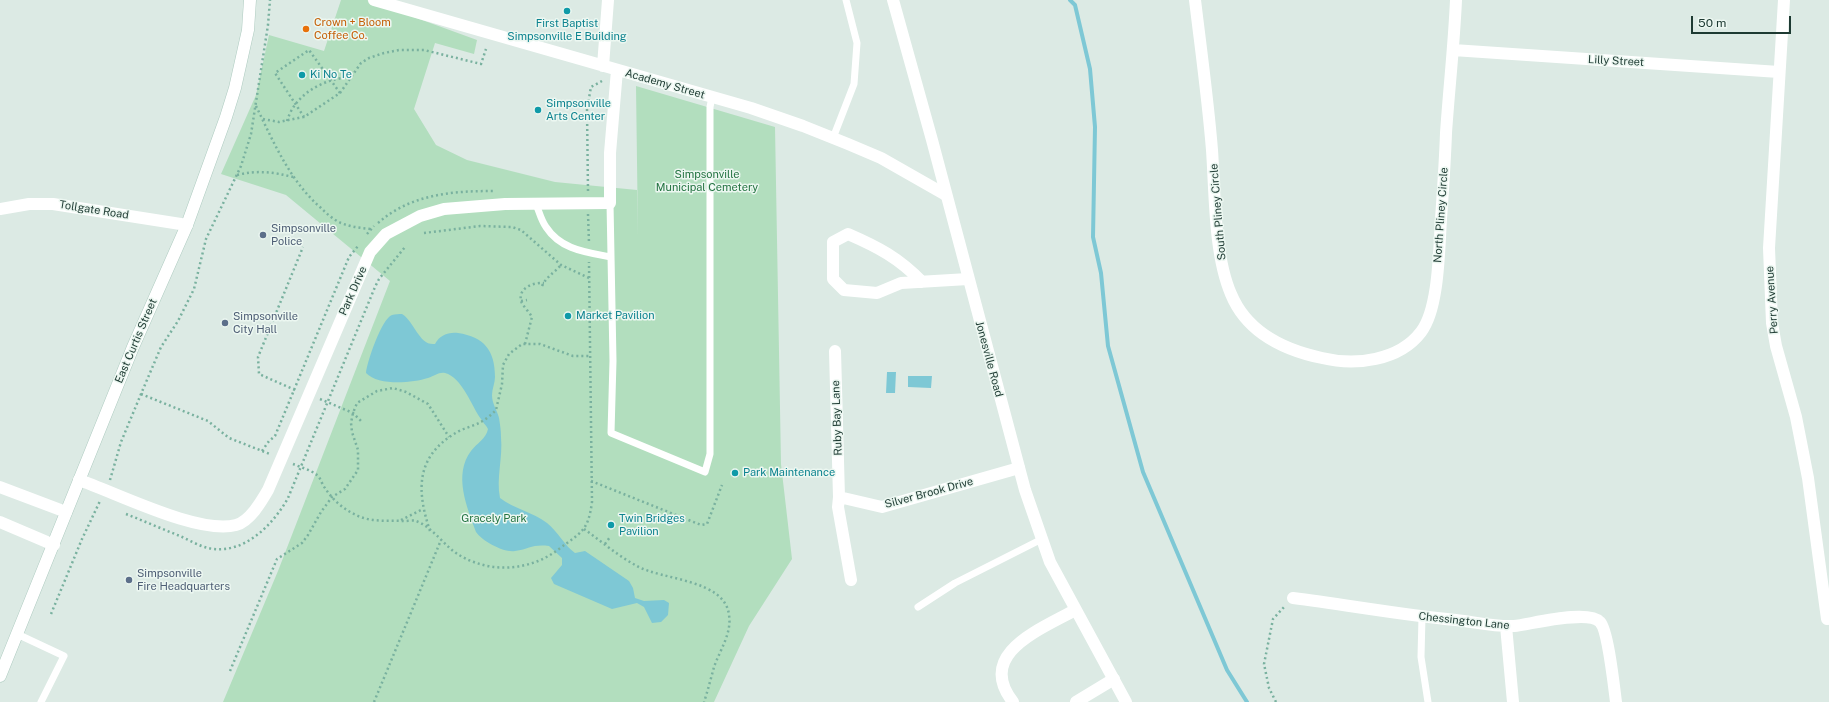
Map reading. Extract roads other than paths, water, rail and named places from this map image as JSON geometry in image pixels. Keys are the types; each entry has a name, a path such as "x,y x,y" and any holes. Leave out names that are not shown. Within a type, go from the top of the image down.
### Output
{"street":[{"name":"East Curtis Street","path":"0,676 133,348 187,226 235,88 248,30 250,0"},
{"name":"Academy Street","path":"374,0 751,108 833,138 880,158 946,195"},
{"path":"603,66 608,0"},
{"name":"Jonesville Road","path":"893,0 932,140 1019,468 1042,539 1050,562 1126,702"},
{"name":"South Pliney Circle","path":"1195,0 1210,118 1219,247 1223,271 1231,295 1245,318 1264,336 1273,342 1306,355 1335,360"},
{"name":"North Pliney Circle","path":"1335,360 1367,360 1395,353 1413,342 1428,321 1435,294 1456,0"},
{"name":"Perry Avenue","path":"1784,0 1769,248 1772,323 1776,346 1796,417 1808,478 1827,618"},
{"name":"Lilly Street","path":"1453,50 1779,72"},
{"path":"610,203 610,153 617,70"},
{"name":"Park Drive","path":"80,480 171,516 215,527 237,524 256,510 268,490 370,252 386,234 420,216 444,209 505,204 610,203"},
{"name":"Tollgate Road","path":"0,209 29,204 53,204 187,226"},
{"path":"922,282 905,265 873,245 848,234 833,242 833,279 844,290 878,293 901,283 922,282 968,279"},
{"name":"Ruby Bay Lane","path":"835,351 840,497 838,507 851,580"},
{"name":"Silver Brook Drive","path":"840,497 882,507 1019,468"},
{"path":"0,487 66,512"},
{"path":"0,522 54,545"},
{"name":"Chessington Lane","path":"1294,598 1422,617 1506,626 1530,624 1580,616 1595,618 1600,621 1605,632 1616,702"},
{"path":"1013,702 1005,688 1002,677 1003,668 1011,649 1020,641 1076,610"},
{"path":"1506,626 1513,702"},
{"path":"1076,702 1114,679"}],"lane":[{"path":"833,138 854,84 857,42 846,0"},
{"path":"610,203 613,361 611,433 705,472 710,454 710,108 712,97"},
{"path":"536,204 546,227 561,242 572,249 611,257"},
{"path":"918,607 955,583 1042,539"},
{"path":"1422,617 1421,657 1428,702"},
{"path":"17,634 64,656 41,702"}],"water":[{"path":"402,314 421,337 430,344 435,344 442,336 458,333 475,338 486,346 493,359 495,379 492,398 499,418 501,430 499,483 500,498 511,505 542,519 555,530 568,547 575,553 585,551 629,581 633,588 635,598 644,601 664,600 669,603 668,615 661,622 652,623 644,607 637,603 612,609 554,584 551,578 562,565 562,558 549,546 535,546 510,551 499,548 488,542 476,532 463,491 463,470 471,451 483,438 488,429 466,393 457,380 445,373 421,380 387,382 371,377 366,373 372,351 384,324 392,315"},
{"path":"887,372 896,372 895,393 886,393"},
{"path":"908,376 932,376 931,388 908,387"}],"waterway":[{"path":"1070,0 1075,5 1090,69 1095,127 1093,237 1101,273 1108,346 1143,472 1227,670 1247,702"}],"place":[{"name":"First Baptist Simpsonville E Building","path":"567,11"},
{"name":"Crown + Bloom Coffee Co.","path":"306,29"},
{"name":"Ki No Te","path":"302,75"},
{"name":"Simpsonville Arts Center","path":"538,110"},
{"name":"Simpsonville Police","path":"263,235"},
{"name":"Market Pavilion","path":"568,316"},
{"name":"Simpsonville City Hall","path":"225,323"},
{"name":"Park Maintenance","path":"735,473"},
{"name":"Twin Bridges Pavilion","path":"611,525"},
{"name":"Simpsonville Fire Headquarters","path":"129,580"}],"park label":[{"name":"Simpsonville Municipal Cemetery","path":"707,181"},
{"name":"Gracely Park","path":"494,519"}]}
